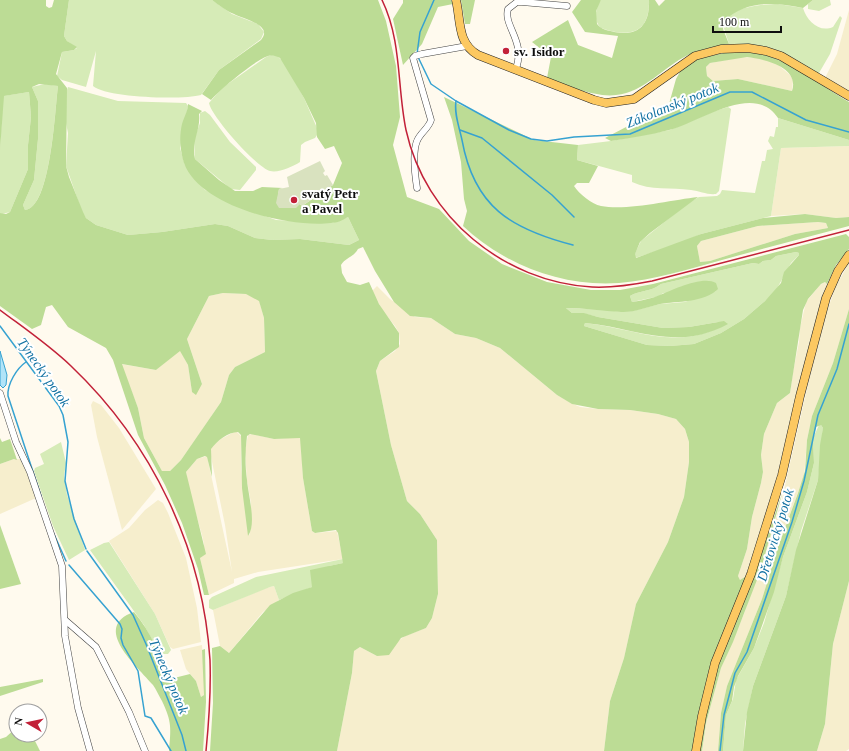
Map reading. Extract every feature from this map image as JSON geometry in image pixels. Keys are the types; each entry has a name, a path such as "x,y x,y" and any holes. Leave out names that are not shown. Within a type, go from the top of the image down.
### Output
{"main road":[{"path":"456,0 462,36 466,46 478,55 594,100 606,103 622,102 638,97 699,54 721,49 748,48 766,51 781,56 849,96"},
{"path":"696,751 702,716 716,663 751,574 778,490 800,396 826,298 838,271 849,255"}],"street":[{"path":"516,69 519,60 519,52 515,36 507,18 508,9 516,2 567,6"},
{"path":"417,188 414,171 416,144 430,125 431,120 430,112 414,62 415,56 466,46"},
{"path":"0,393 16,442 32,478 62,566 62,604 65,620 65,636 76,701 90,751"},
{"path":"65,620 96,647 129,712 145,751"}],"shaded area":[{"path":"849,10 849,91 825,78 837,54"},
{"path":"742,57 761,58 777,64 790,75 793,80 792,91 738,79 713,81 707,76 706,67 710,63"},
{"path":"849,146 849,217 836,218 805,214 771,216 781,148"},
{"path":"818,222 826,223 828,228 795,234 710,261 700,262 697,246 701,241 758,226"},
{"path":"849,263 849,309 833,363 812,416 807,440 804,476 778,547 762,599 727,686 721,713 718,751 702,751 706,723 721,668 744,614 781,503 809,380 826,314 836,286"},
{"path":"825,282 827,284 778,474 747,574 744,579 740,580 738,576 747,549 752,517 763,472 761,455 764,434 777,403 790,393 800,328 806,302 820,285"},
{"path":"377,286 390,299 415,317 431,318 455,334 476,338 500,348 557,395 571,403 580,407 630,410 658,414 676,419 685,429 689,442 689,462 684,497 668,542 636,604 624,658 610,701 604,751 337,751 352,673 354,651 360,647 377,656 405,636 426,628 432,618 438,594 437,540 420,514 407,501 391,445 376,371 380,361 395,351 400,344 399,333 383,311 372,291"},
{"path":"223,293 247,294 259,300 264,318 265,352 235,367 229,375 221,402 181,460 170,471 162,471 144,438 138,408 121,364 156,370 180,350 188,365 192,392 202,384 187,339 209,296"},
{"path":"93,401 101,405 119,428 156,489 122,530 97,437 91,405"},
{"path":"236,431 241,436 241,468 249,536 251,527 251,503 247,481 245,451 248,435 252,434 274,439 299,437 301,440 303,478 312,531 315,533 337,531 343,559 258,572 234,579 234,583 209,595 200,558 204,544 188,486 186,472 197,459 207,456 232,572 225,525 210,452 211,447 221,439"},
{"path":"14,459 22,459 36,498 0,514 0,464"},
{"path":"158,500 163,503 168,513 186,558 197,608 201,642 173,649 170,647 155,614 109,541 129,528 145,510"},
{"path":"849,581 849,749 846,751 817,751 825,724 833,644"},
{"path":"274,586 279,600 263,612 229,653 220,646 213,610"},
{"path":"202,645 204,695 201,697 196,681 186,669 180,650"}],"green space":[{"path":"0,0 46,0 46,6 49,8 52,7 54,0 69,0 64,36 67,41 77,47 74,50 62,52 56,74 67,88 66,166 86,218 96,225 128,235 162,232 215,224 228,226 255,238 272,240 300,239 349,245 359,240 348,217 333,223 314,224 293,222 271,218 248,211 227,203 208,192 193,178 184,163 180,144 180,134 188,104 202,111 199,114 199,125 194,147 195,159 219,180 235,191 253,191 262,187 283,188 279,189 277,203 282,208 300,204 302,206 333,185 342,163 334,146 325,149 317,137 316,123 304,98 280,58 276,56 268,56 263,58 238,75 211,100 202,94 219,70 261,40 264,35 264,30 261,26 228,11 212,0 378,0 386,21 396,66 400,117 393,145 407,197 439,209 469,241 502,264 547,282 591,290 620,290 653,284 846,234 849,237 849,249 836,265 827,284 825,282 821,284 808,299 803,310 790,393 777,403 764,434 761,455 763,472 761,483 752,517 747,549 738,576 740,580 745,577 745,580 712,662 698,716 692,751 604,751 610,701 624,658 636,604 668,542 684,497 689,462 689,442 685,429 676,419 658,414 630,410 598,409 572,404 557,395 500,348 476,338 455,334 431,318 410,316 394,302 375,271 363,247 358,249 343,262 341,265 342,273 347,282 360,285 369,282 379,304 399,333 399,347 380,361 376,371 391,445 407,501 420,514 437,540 438,594 432,618 426,628 401,638 389,655 377,656 360,647 354,651 352,673 337,751 210,751 213,703 212,648 220,646 229,653 270,605 293,593 312,587 310,570 343,563 338,533 336,530 315,533 312,531 303,478 300,438 274,439 250,434 247,436 246,475 252,524 251,531 248,536 242,488 241,435 238,432 234,432 227,435 216,443 211,449 212,477 207,457 205,456 197,459 186,472 206,554 200,558 209,595 204,595 198,569 182,523 165,485 138,435 113,360 106,348 68,327 52,305 46,307 41,325 32,329 0,306 0,213 6,214 10,212 28,169 28,145 31,117 29,92 4,96 0,150","holes":["39,84 58,86 53,134 46,176 41,193 34,205 25,210 23,205 34,180 38,139 38,101 32,87","796,252 799,253 799,255 784,272 781,283 765,301 744,319 721,333 694,344 670,346 647,345 584,326 585,323 657,336 674,337 691,336 709,332 728,324 724,321 689,327 663,328 598,317 584,313 572,313 566,308 626,312 660,304 690,301 712,294 718,289 716,283 710,281 696,282 654,297 632,302 630,296 657,287 661,284 753,263 759,264 763,261 771,260 776,256","223,293 246,294 259,301 264,318 265,352 235,367 229,375 221,402 181,460 170,471 162,471 144,438 138,408 122,364 156,370 180,351 188,365 192,392 196,395 202,384 187,339 209,296"]},
{"path":"69,0 212,0 232,14 258,24 264,32 261,39 219,70 201,95 192,97 163,98 113,93 93,86 96,51 86,87 62,80 57,76 62,52 77,48 67,41 64,36"},
{"path":"403,0 451,0 453,4 438,7 422,44 403,65 393,19 403,3"},
{"path":"461,0 475,0 470,24 465,24"},
{"path":"581,0 601,0 596,11 597,24 605,30 623,33 636,30 645,22 649,8 649,0 655,0 659,6 665,0 813,0 803,8 762,4 742,9 732,14 724,21 723,29 729,44 688,55 645,84 626,93 616,95 600,95 547,78 551,57 532,42 568,20 578,45 612,58 618,36 585,32 572,12"},
{"path":"601,0 649,0 646,20 636,30 628,32 620,33 601,28 598,25 596,14 597,7"},
{"path":"813,0 830,0 831,5 819,11 808,9 808,4"},
{"path":"778,4 803,8 807,17 814,25 818,27 833,27 840,16 842,18 830,54 819,73 815,73 780,51 749,44 729,44 723,25 731,14 738,10 755,6"},
{"path":"728,52 748,52 768,56 788,65 849,102 849,140 778,118 768,108 755,103 741,104 726,108 662,132 611,141 605,138 628,126 659,113 669,104 676,79 681,70 697,59","holes":["747,57 771,62 786,70 791,76 793,83 792,91 738,79 713,81 707,76 706,67 710,63"]},
{"path":"271,55 277,56 284,62 304,98 317,128 317,135 315,138 301,145 300,162 277,171 270,171 264,168 235,141 218,119 209,103 222,88"},
{"path":"45,84 58,86 50,155 41,193 34,205 25,210 23,205 34,180 38,139 38,101 32,87"},
{"path":"68,87 118,101 186,103 188,106 180,148 185,165 205,190 246,209 276,220 332,223 348,217 359,240 349,245 300,239 272,240 255,238 228,226 215,224 162,232 128,235 96,225 86,218 82,212 66,166 68,133 66,123 66,93"},
{"path":"29,92 31,117 28,145 28,169 10,212 2,214 0,213 0,150 3,96"},
{"path":"444,97 534,140 578,145 577,160 598,166 589,183 577,183 574,186 586,198 597,205 612,207 636,206 698,197 640,242 635,254 636,258 701,234 763,218 805,214 836,218 849,217 849,226 658,277 632,282 597,283 555,277 535,271 497,252 479,240 463,226 467,211 464,199 461,162 452,120","holes":["818,222 826,223 828,228 795,234 710,261 700,262 697,246 701,241 758,226"]},
{"path":"728,107 731,109 719,191 716,194 684,189 646,187 632,182 632,175 577,160 578,145 611,141 670,130"},
{"path":"205,111 210,115 230,142 256,167 256,170 240,190 231,189 195,159 194,139 200,123 200,113"},
{"path":"778,118 849,140 849,146 781,148 771,216 701,234 679,244 635,258 635,253 641,241 688,203 699,197 717,196 722,190 755,193 762,161 765,161 767,150 773,149 768,141 770,136 774,137 776,127 778,127"},
{"path":"320,161 325,171 323,173 325,176 327,175 333,185 302,206 300,204 296,208 279,208 276,203 279,189 289,187 287,177"},
{"path":"796,252 799,253 799,255 791,263 775,292 744,319 721,333 694,344 670,346 647,345 584,326 585,323 647,335 677,337 693,336 708,332 727,323 718,322 689,327 663,328 582,313 572,313 566,308 620,312 632,311 660,304 685,302 716,291 663,293 660,296 632,302 630,296 657,287 661,284 753,263 759,264 763,261 771,260 776,256"},
{"path":"849,309 849,581 833,644 825,724 817,751 743,751 747,712 753,686 786,596 796,550 818,480 820,445 823,428 821,425 816,427 813,438 814,463 807,492 783,557 774,592 754,648 738,676 734,687 732,701 726,715 723,751 718,751 721,713 727,686 762,599 778,547 798,493 805,471 807,440 812,416 833,363"},
{"path":"819,425 823,428 818,480 801,531 786,596 753,686 745,724 743,751 723,751 726,715 733,699 736,680 754,648 764,623 783,557 807,492 814,463 813,438"},
{"path":"0,438 2,442 10,439 17,460 14,459 0,464"},
{"path":"61,442 66,463 64,476 67,495 85,550 69,560 53,526 34,471 35,468 44,464 40,454"},
{"path":"783,491 760,572 733,642 721,668 706,723 702,751 699,751 705,717 719,664 754,575"},
{"path":"0,525 21,584 0,589"},
{"path":"109,542 155,614 171,650 168,654 160,654 144,625 90,550"},
{"path":"343,559 343,563 329,566 312,587 279,600 274,586 213,610 209,608 209,600 212,597 256,577"},
{"path":"134,612 150,636 170,679 190,674 196,681 201,697 204,695 202,650 205,649 206,702 203,751 169,751 170,725 168,714 153,685 129,658 121,647 117,637 116,627 122,619"},
{"path":"43,679 43,682 0,696 0,687"},
{"path":"8,735 8,743 36,743 40,751 0,751 0,739"}],"water":[{"path":"0,351 7,375 6,385 3,388 0,385"}],"waterway":[{"name":"Zákolanský potok","path":"417,54 420,32 434,0"},
{"name":"Zákolanský potok","path":"418,57 431,84 456,101 509,130 531,139 547,141 574,137 630,134 730,92 752,92 806,120 849,132"},
{"path":"456,101 456,115 468,163 476,182 486,198 499,212 514,222 551,239 573,245"},
{"path":"460,130 482,138 552,195 574,217"},
{"name":"Dřetovický potok","path":"720,751 724,715 735,673 747,652 792,522 804,481 818,415 837,369 849,324"},
{"name":"Týnecký potok","path":"0,326 59,406 63,415 68,442 65,481 74,519 86,549"},
{"path":"26,362 19,368 13,377 9,386 8,396 41,496"},
{"path":"53,532 66,561"},
{"name":"Týnecký potok","path":"87,551 133,615 182,735 186,751"},
{"path":"69,565 120,624 122,629 121,638 123,645 138,671 145,716 151,718 171,751"}],"railway":[{"path":"382,0 393,32 396,48 406,130 416,162 431,191 450,217 473,239 499,258 528,273 560,282 592,287 630,285 652,281 849,230"},
{"path":"0,310 63,358 100,396 126,429 149,464 168,500 184,538 197,578 205,619 210,660 210,706 206,751"}],"place":[{"name":"sv. Isidor","path":"506,51"},
{"name":"svatý Petr a Pavel","path":"294,200"}]}
